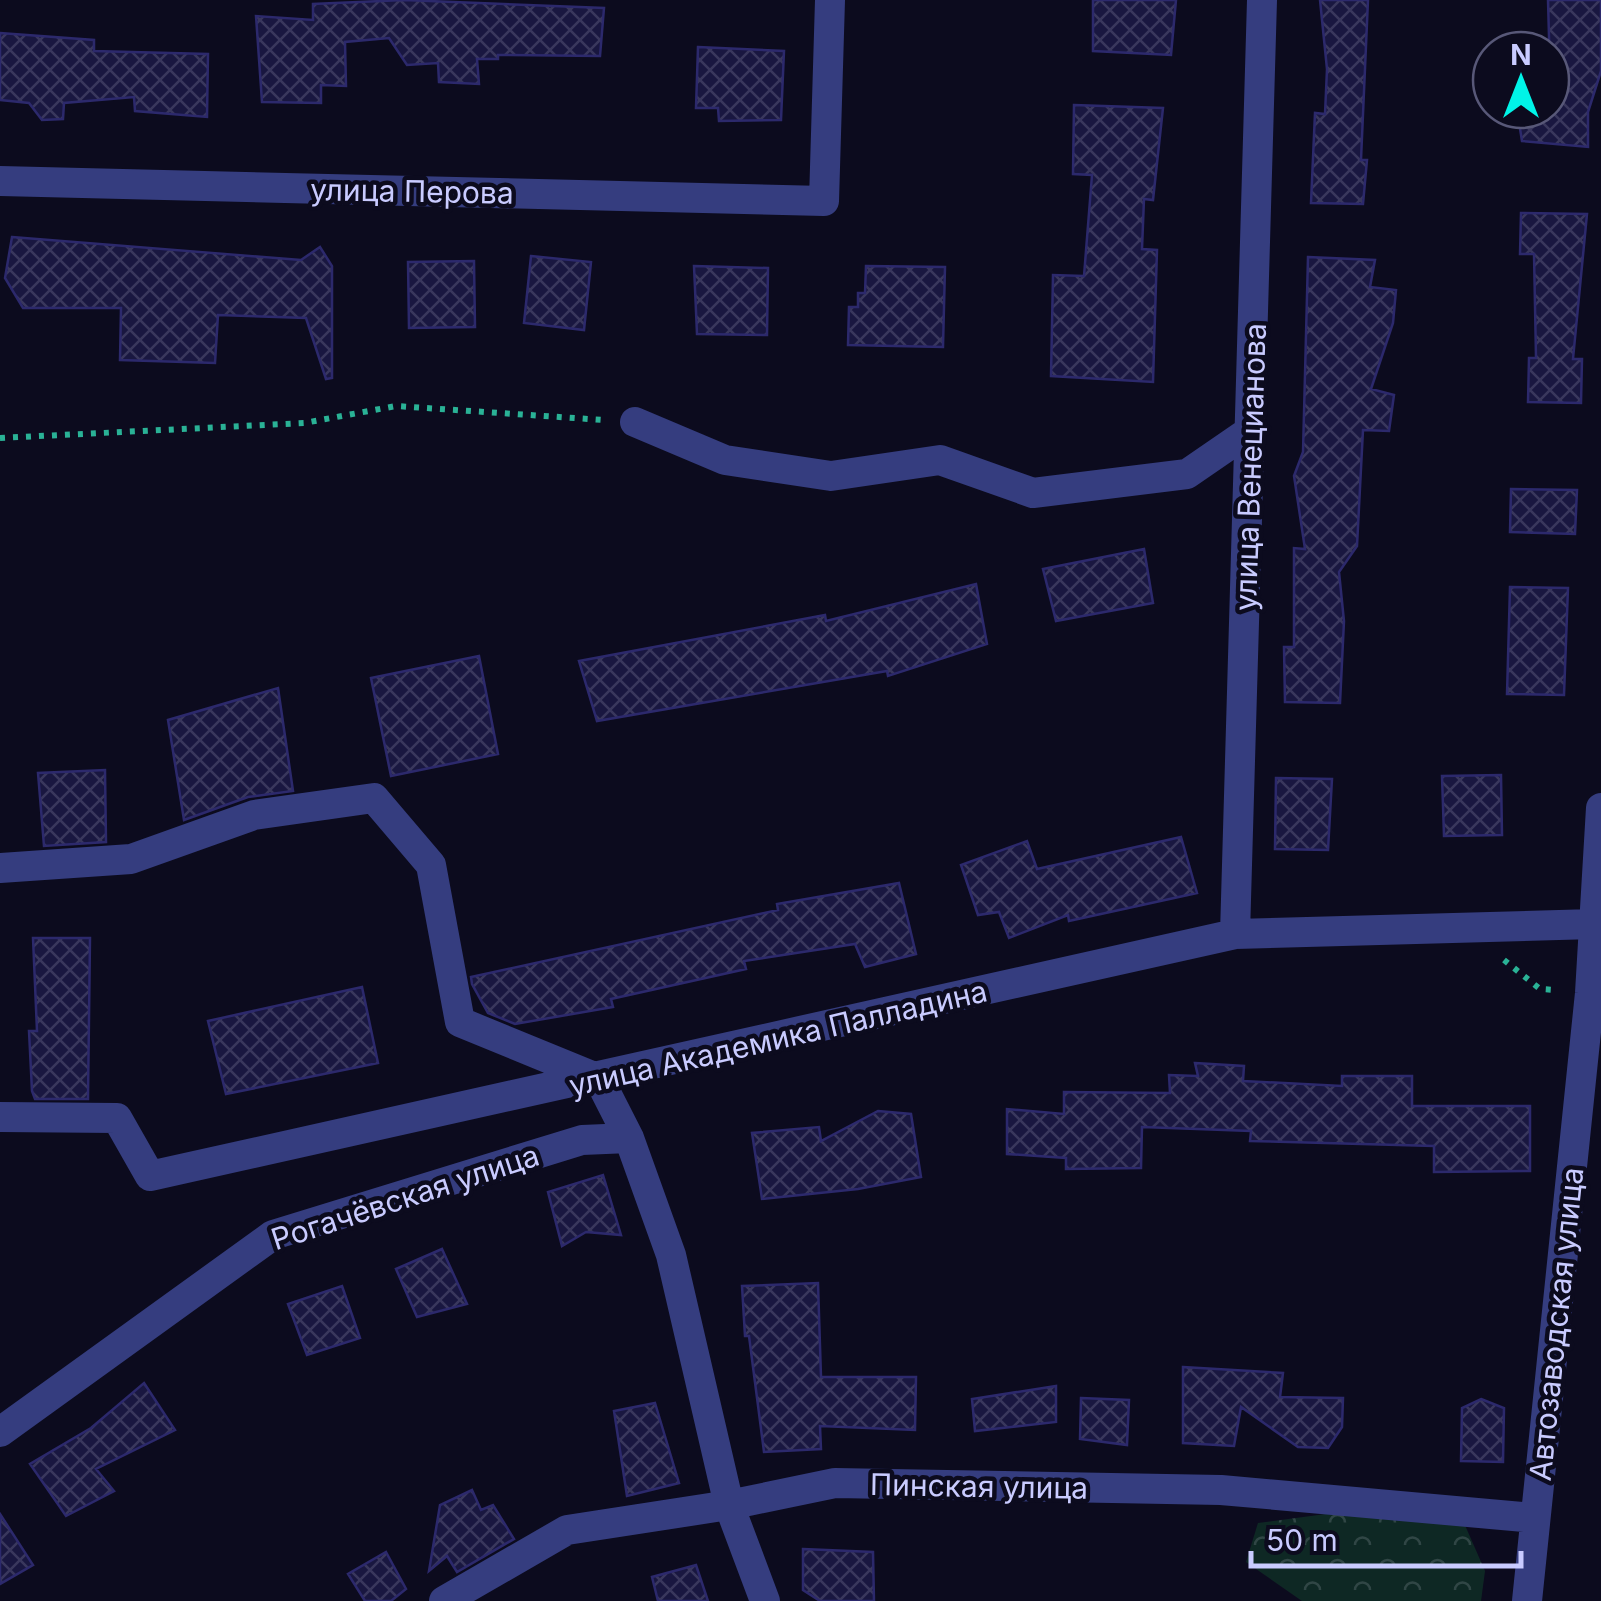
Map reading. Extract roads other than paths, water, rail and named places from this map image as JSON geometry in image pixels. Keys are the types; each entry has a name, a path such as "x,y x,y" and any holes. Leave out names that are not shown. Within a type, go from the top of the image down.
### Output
{"street":[{"name":"улица Перова","path":"0,181 824,201 830,0"},
{"name":"улица Венецианова","path":"1235,934 1262,0"},
{"path":"636,422 725,460 831,476 940,460 1033,494 1187,474 1251,430"},
{"path":"0,868 131,859 254,815 374,798 430,866 460,1022 599,1079 629,1138 671,1255 729,1505 765,1601"},
{"name":"Автозаводская улица","path":"1527,1601 1594,924 1601,808"},
{"name":"улица Академика Палладина","path":"13,1116 117,1118 150,1176 599,1079 1235,934 1594,924"},
{"name":"Рогачёвская улица","path":"0,1432 273,1235 582,1140 629,1138"},
{"name":"Пинская улица","path":"444,1601 566,1530 729,1505 835,1483 1221,1490 1535,1518"}]}
